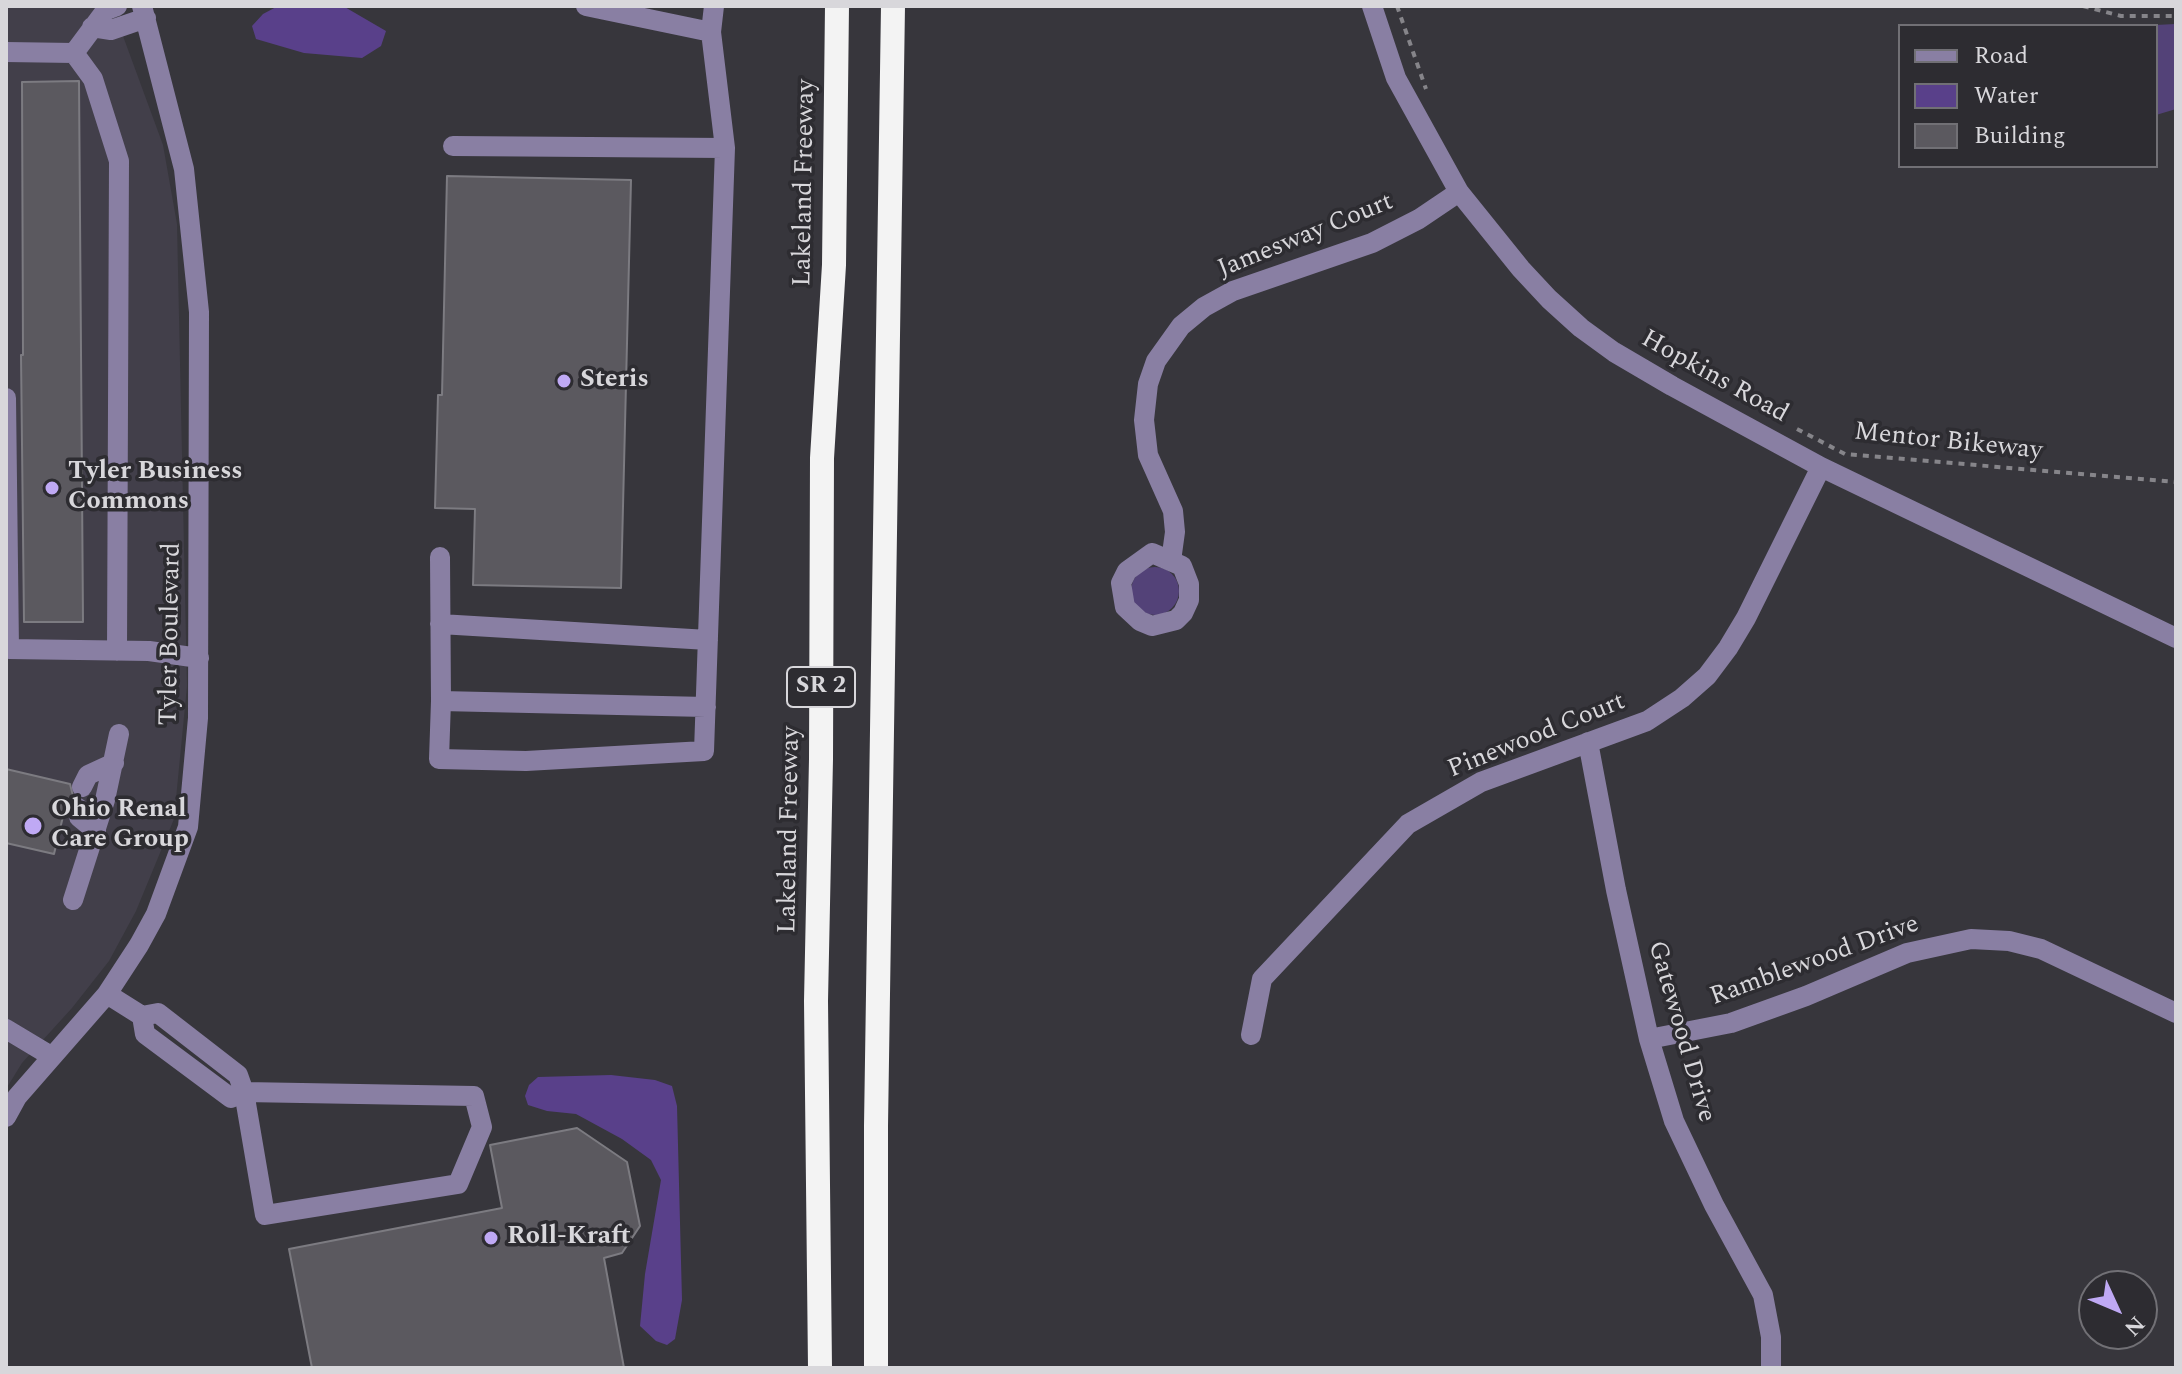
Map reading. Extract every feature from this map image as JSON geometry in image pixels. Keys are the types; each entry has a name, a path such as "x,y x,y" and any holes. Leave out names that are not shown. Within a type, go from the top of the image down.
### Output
{"highway":[{"name":"Lakeland Freeway","path":"820,1368 816,1001 822,458 834,265 837,6"},
{"name":"SR 2","path":"876,1368 877,1061 893,6"}],"street":[{"path":"74,53 106,10 117,6"},
{"path":"586,6 711,32"},
{"path":"440,557 439,759 526,761 704,751 725,148 711,32 714,6"},
{"name":"Hopkins Road","path":"1372,6 1396,78 1459,192 1521,269 1581,328 1614,352 1672,386 1821,467 2176,638"},
{"path":"92,27 111,30 144,9"},
{"name":"Tyler Boulevard","path":"6,1117 17,1097 107,994 156,914 188,827 198,718 199,312 184,169 144,9"},
{"path":"6,52 74,53"},
{"path":"74,53 93,79 119,161 117,651"},
{"path":"453,146 725,148"},
{"name":"Jamesway Court","path":"1171,561 1175,532 1173,511 1148,455 1144,420 1148,384 1156,361 1181,326 1204,307 1233,291 1372,243 1419,219 1459,192"},
{"path":"6,398 9,649 149,651 199,658"},
{"name":"Pinewood Court","path":"1251,1035 1262,979 1408,824 1481,782 1647,721 1682,698 1707,676 1746,618 1821,467"},
{"path":"440,624 708,640"},
{"path":"441,701 706,707"},
{"path":"73,900 96,831 119,734"},
{"name":"Gatewood Drive","path":"1588,742 1649,1039 1674,1121 1714,1205 1763,1295 1771,1337 1771,1368"},
{"path":"82,787 88,775 114,763"},
{"path":"78,808 79,817 96,831"},
{"name":"Ramblewood Drive","path":"1649,1039 1731,1023 1806,996 1907,953 1971,939 2009,941 2041,949 2176,1013"},
{"path":"107,994 142,1016 145,1034 231,1098 244,1092 474,1096 482,1127 458,1184 265,1215 244,1092"},
{"path":"6,1029 51,1056"}],"path":[{"path":"1397,6 1427,92"},
{"path":"2083,6 2121,16 2176,16"},
{"name":"Mentor Bikeway","path":"1791,426 1845,454 2176,482"}],"shaded area":[{"path":"6,6 112,6 163,145 177,224 187,686 174,819 136,911 109,961 22,1063 6,1089"},
{"path":"2175,24 2176,109 2158,114 2158,25"},
{"path":"1155,567 1172,574 1179,591 1172,608 1155,615 1138,608 1131,591 1138,574"}],"water":[{"path":"278,6 343,6 386,31 381,46 362,58 304,53 256,39 252,26 263,14"},
{"path":"611,1075 655,1080 672,1086 677,1106 682,1300 675,1339 667,1345 656,1341 640,1326 645,1274 661,1180 651,1160 622,1139 576,1114 528,1105 525,1096 529,1085 538,1077"}],"building":[{"path":"79,81 83,622 24,622 22,82"},
{"name":"Steris","path":"447,176 631,180 621,588 473,585 475,509 435,508 438,395 442,395"},
{"name":"Ohio Renal Care Group","path":"6,769 70,784 73,796 66,804 54,854 6,843"},
{"name":"Roll-Kraft","path":"577,1128 627,1162 640,1226 622,1253 604,1258 624,1368 312,1368 289,1249 502,1208 490,1145"}],"place":[{"name":"Steris","path":"564,381"},
{"name":"Tyler Business Commons","path":"52,488"},
{"name":"Ohio Renal Care Group","path":"33,826"},
{"name":"Roll-Kraft","path":"491,1238"}]}
